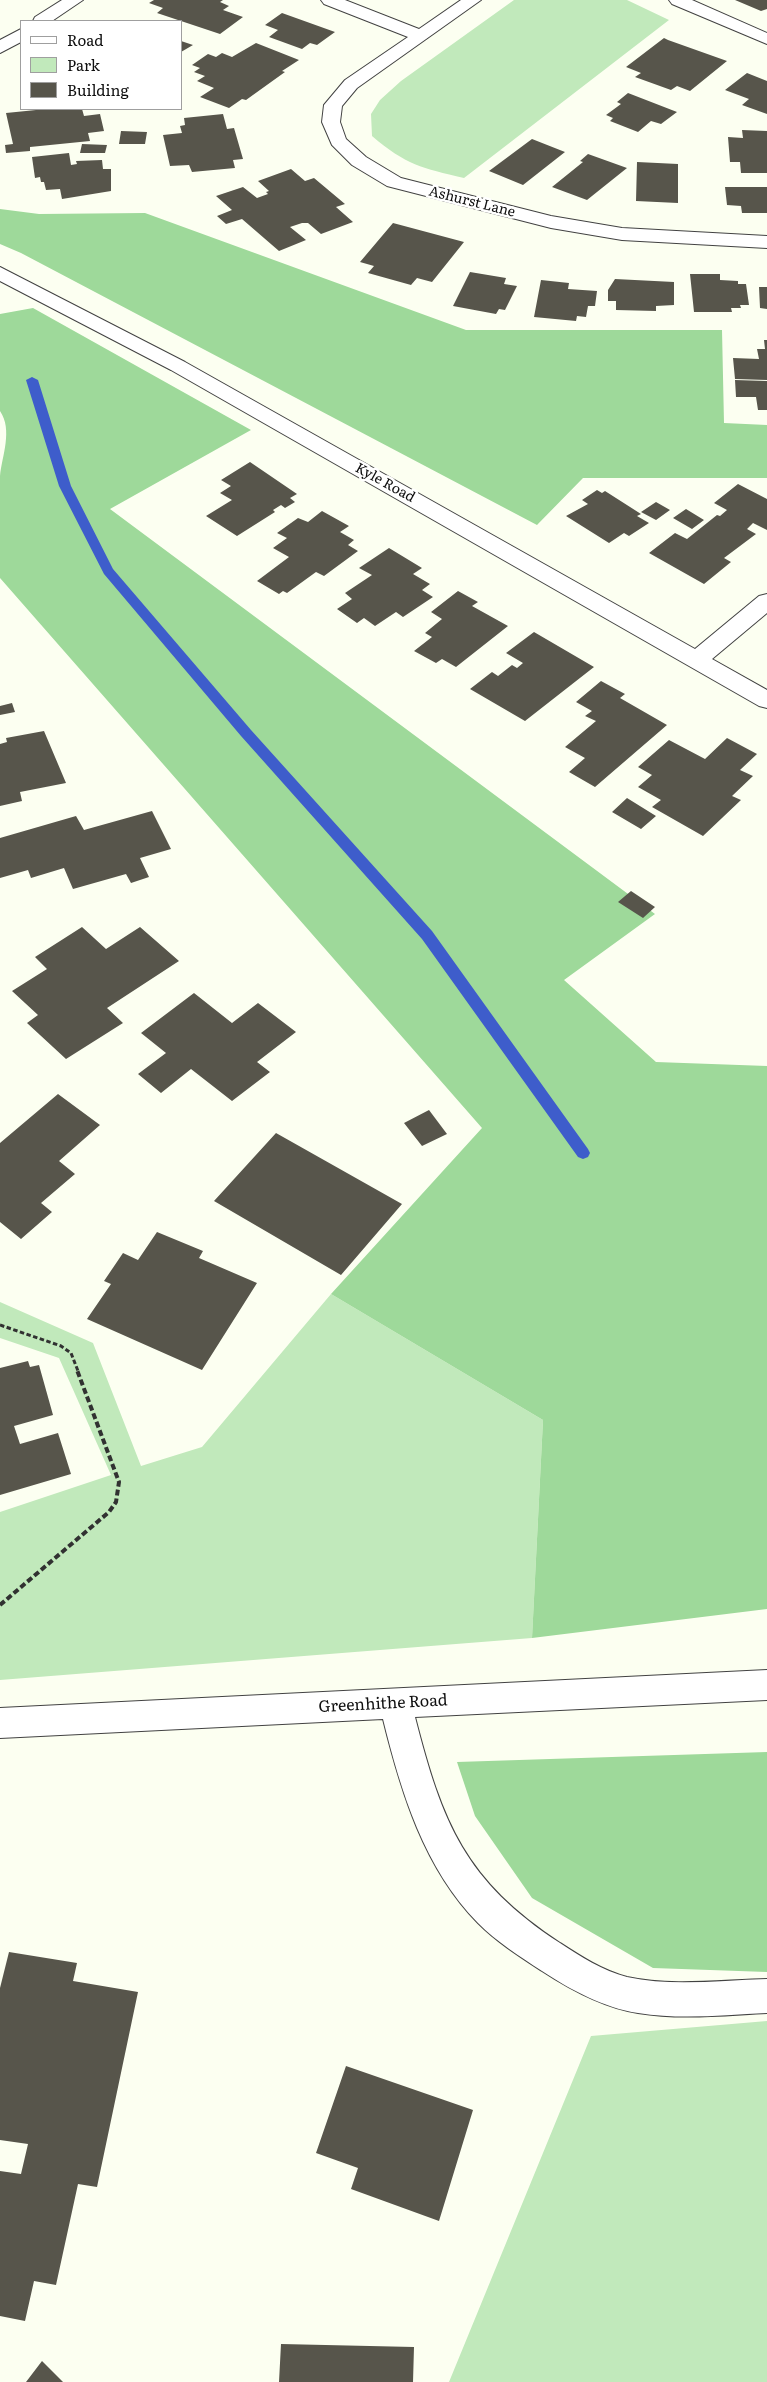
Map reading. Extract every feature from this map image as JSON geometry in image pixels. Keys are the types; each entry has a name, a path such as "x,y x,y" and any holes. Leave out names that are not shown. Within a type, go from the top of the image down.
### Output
{"street":[{"path":"43,20 74,0"},
{"path":"330,0 419,35"},
{"name":"Ashurst Lane","path":"472,0 350,84 333,105 331,122 338,141 359,161 394,182 551,222 622,234 767,242"},
{"path":"678,0 767,39"},
{"path":"0,48 20,35"},
{"name":"Kyle Road","path":"1,274 178,366 767,700"},
{"path":"697,659 767,601"},
{"name":"Greenhithe Road","path":"0,1724 767,1685"},
{"path":"395,1704 419,1794 440,1844 464,1883 496,1918 534,1947 606,1989 639,1996 692,2000 767,1996"}],"path":[{"path":"0,1325 61,1346 71,1353 119,1482 116,1502 109,1512 0,1605"}],"green space":[{"path":"514,0 627,0 669,20 464,178 415,164 384,146 372,136 371,114 380,100 401,81"},
{"path":"0,209 39,214 145,213 466,330 722,330 724,423 767,425 767,478 583,478 537,525 21,253 0,244"},
{"path":"33,308 251,430 110,509 655,914 564,980 656,1062 767,1066 767,1609 532,1638 543,1420 331,1294 482,1128 0,578 0,476 6,443 6,426 0,411 0,314"},
{"path":"331,1294 543,1420 532,1638 0,1680 0,1512 111,1475 59,1358 0,1338 0,1302 93,1343 141,1466 202,1447"},
{"path":"767,1752 767,1972 653,1968 532,1898 475,1816 457,1762"},
{"path":"767,2021 767,2382 449,2382 591,2036"}],"building":[{"path":"154,0 223,0 220,2 229,6 223,10 243,17 220,34 157,13 163,8 149,3"},
{"path":"735,0 767,0 767,9 761,11"},
{"path":"282,13 335,32 317,45 310,43 302,49 269,37 278,30 265,25"},
{"path":"664,38 727,61 690,91 677,86 671,90 635,77 641,73 626,67"},
{"path":"182,41 193,45 182,51"},
{"path":"256,43 299,60 246,100 242,99 229,108 200,97 214,88 197,81 205,76 194,72 200,68 192,65 208,54 216,57 222,53 232,57"},
{"path":"747,73 767,81 767,114 742,105 749,99 725,90"},
{"path":"628,93 677,112 661,124 651,121 638,132 610,121 613,118 606,115 621,104 617,102"},
{"path":"36,110 82,110 84,116 100,114 104,131 88,133 90,141 30,147 30,151 6,153 5,145 13,144 6,113"},
{"path":"223,114 227,129 234,128 243,159 233,160 235,168 192,172 189,165 170,166 163,135 182,133 180,126 185,125 184,118"},
{"path":"742,130 767,131 767,173 741,173 740,162 730,162 728,137 743,138"},
{"path":"121,131 147,132 145,144 119,144"},
{"path":"532,139 565,152 523,185 489,171"},
{"path":"82,144 107,145 105,153 80,153"},
{"path":"69,153 71,165 77,164 76,161 102,160 103,169 111,169 111,191 62,199 60,189 46,190 44,182 41,182 40,177 35,178 32,157"},
{"path":"588,154 627,168 587,200 552,187 583,162 580,161"},
{"path":"637,162 678,164 678,203 636,201"},
{"path":"291,169 305,181 314,178 345,204 336,207 353,222 321,234 308,223 290,227 306,240 279,251 242,219 226,224 217,216 232,210 216,196 243,187 257,198 268,194 266,192 269,191 258,181"},
{"path":"725,187 767,187 767,213 742,213 741,206 727,205"},
{"path":"393,223 464,242 432,282 417,278 411,285 368,273 374,266 360,262"},
{"path":"470,272 506,278 504,284 517,286 505,310 499,309 496,314 453,306"},
{"path":"690,274 720,274 720,280 738,281 738,284 746,284 749,305 740,305 741,308 731,308 732,312 694,312"},
{"path":"615,279 674,282 674,305 656,306 656,311 616,310 616,301 608,301 608,290"},
{"path":"541,280 569,283 568,289 597,291 595,306 588,306 586,317 577,316 576,321 534,317"},
{"path":"759,287 767,287 767,309 760,308"},
{"path":"764,340 767,340 767,380 735,379 733,358 759,359 757,349 765,349"},
{"path":"735,380 767,381 767,410 758,410 756,397 736,397"},
{"path":"250,462 297,494 290,498 295,502 285,508 281,505 273,510 275,512 237,536 206,516 232,500 220,493 231,486 221,480"},
{"path":"738,484 767,499 767,530 753,523 747,529 756,534 724,558 731,562 704,584 649,553 675,533 687,539 717,515 720,516 727,510 714,503"},
{"path":"597,490 602,493 605,491 641,514 637,516 649,523 629,536 624,533 609,543 566,516 588,504 582,500"},
{"path":"656,502 670,510 656,520 641,512"},
{"path":"686,509 704,520 692,529 673,518"},
{"path":"322,511 349,526 340,532 354,540 348,545 358,551 324,576 316,572 287,593 283,591 279,594 257,581 289,557 273,548 287,538 277,533 298,518 308,522"},
{"path":"389,548 422,568 413,574 430,584 422,590 433,597 403,617 396,612 375,626 364,618 357,623 337,609 352,599 345,593 372,575 359,568"},
{"path":"458,591 478,602 472,606 508,626 456,667 442,659 436,663 414,651 432,637 425,633 442,619 431,612"},
{"path":"534,632 594,667 525,721 470,689 492,672 498,676 512,665 517,668 523,663 506,653"},
{"path":"601,681 625,694 620,698 667,725 595,787 569,772 585,758 565,747 596,721 585,716 592,711 576,702"},
{"path":"12,703 15,712 0,715 0,706"},
{"path":"44,731 66,783 20,792 22,801 0,806 0,744 7,742 6,738"},
{"path":"727,738 757,754 740,770 753,776 732,796 741,800 703,836 652,807 661,800 638,787 652,775 638,767 669,740 705,759"},
{"path":"627,798 656,816 641,829 612,812"},
{"path":"152,811 171,849 140,858 149,877 131,883 126,874 73,889 64,868 31,878 28,870 0,878 0,838 76,816 84,830"},
{"path":"631,891 655,907 643,918 618,902"},
{"path":"82,927 106,949 140,927 179,961 107,1008 123,1023 66,1059 27,1023 38,1015 12,991 47,969 35,957"},
{"path":"194,993 232,1023 258,1003 296,1032 257,1062 270,1072 232,1101 191,1069 161,1093 138,1074 166,1053 141,1033"},
{"path":"58,1094 100,1125 59,1161 75,1174 41,1203 52,1212 21,1239 0,1222 0,1143"},
{"path":"429,1110 447,1134 422,1146 404,1123"},
{"path":"276,1133 402,1204 341,1275 214,1201"},
{"path":"157,1232 203,1251 199,1258 257,1283 202,1370 87,1319 111,1284 104,1281 123,1253 138,1260"},
{"path":"28,1361 30,1367 39,1365 53,1415 14,1426 20,1444 58,1433 71,1474 0,1495 0,1368"},
{"path":"9,1952 77,1963 73,1981 138,1992 97,2187 78,2184 56,2285 34,2281 25,2321 0,2316 0,2171 21,2174 28,2144 0,2140 0,1988"},
{"path":"346,2066 473,2110 439,2221 351,2189 358,2168 316,2153"},
{"path":"281,2344 414,2347 413,2382 279,2382"},
{"path":"42,2361 63,2382 26,2382"}],"waterway":[{"path":"32,380 65,486 108,571 246,733 427,935 583,1153"}]}
